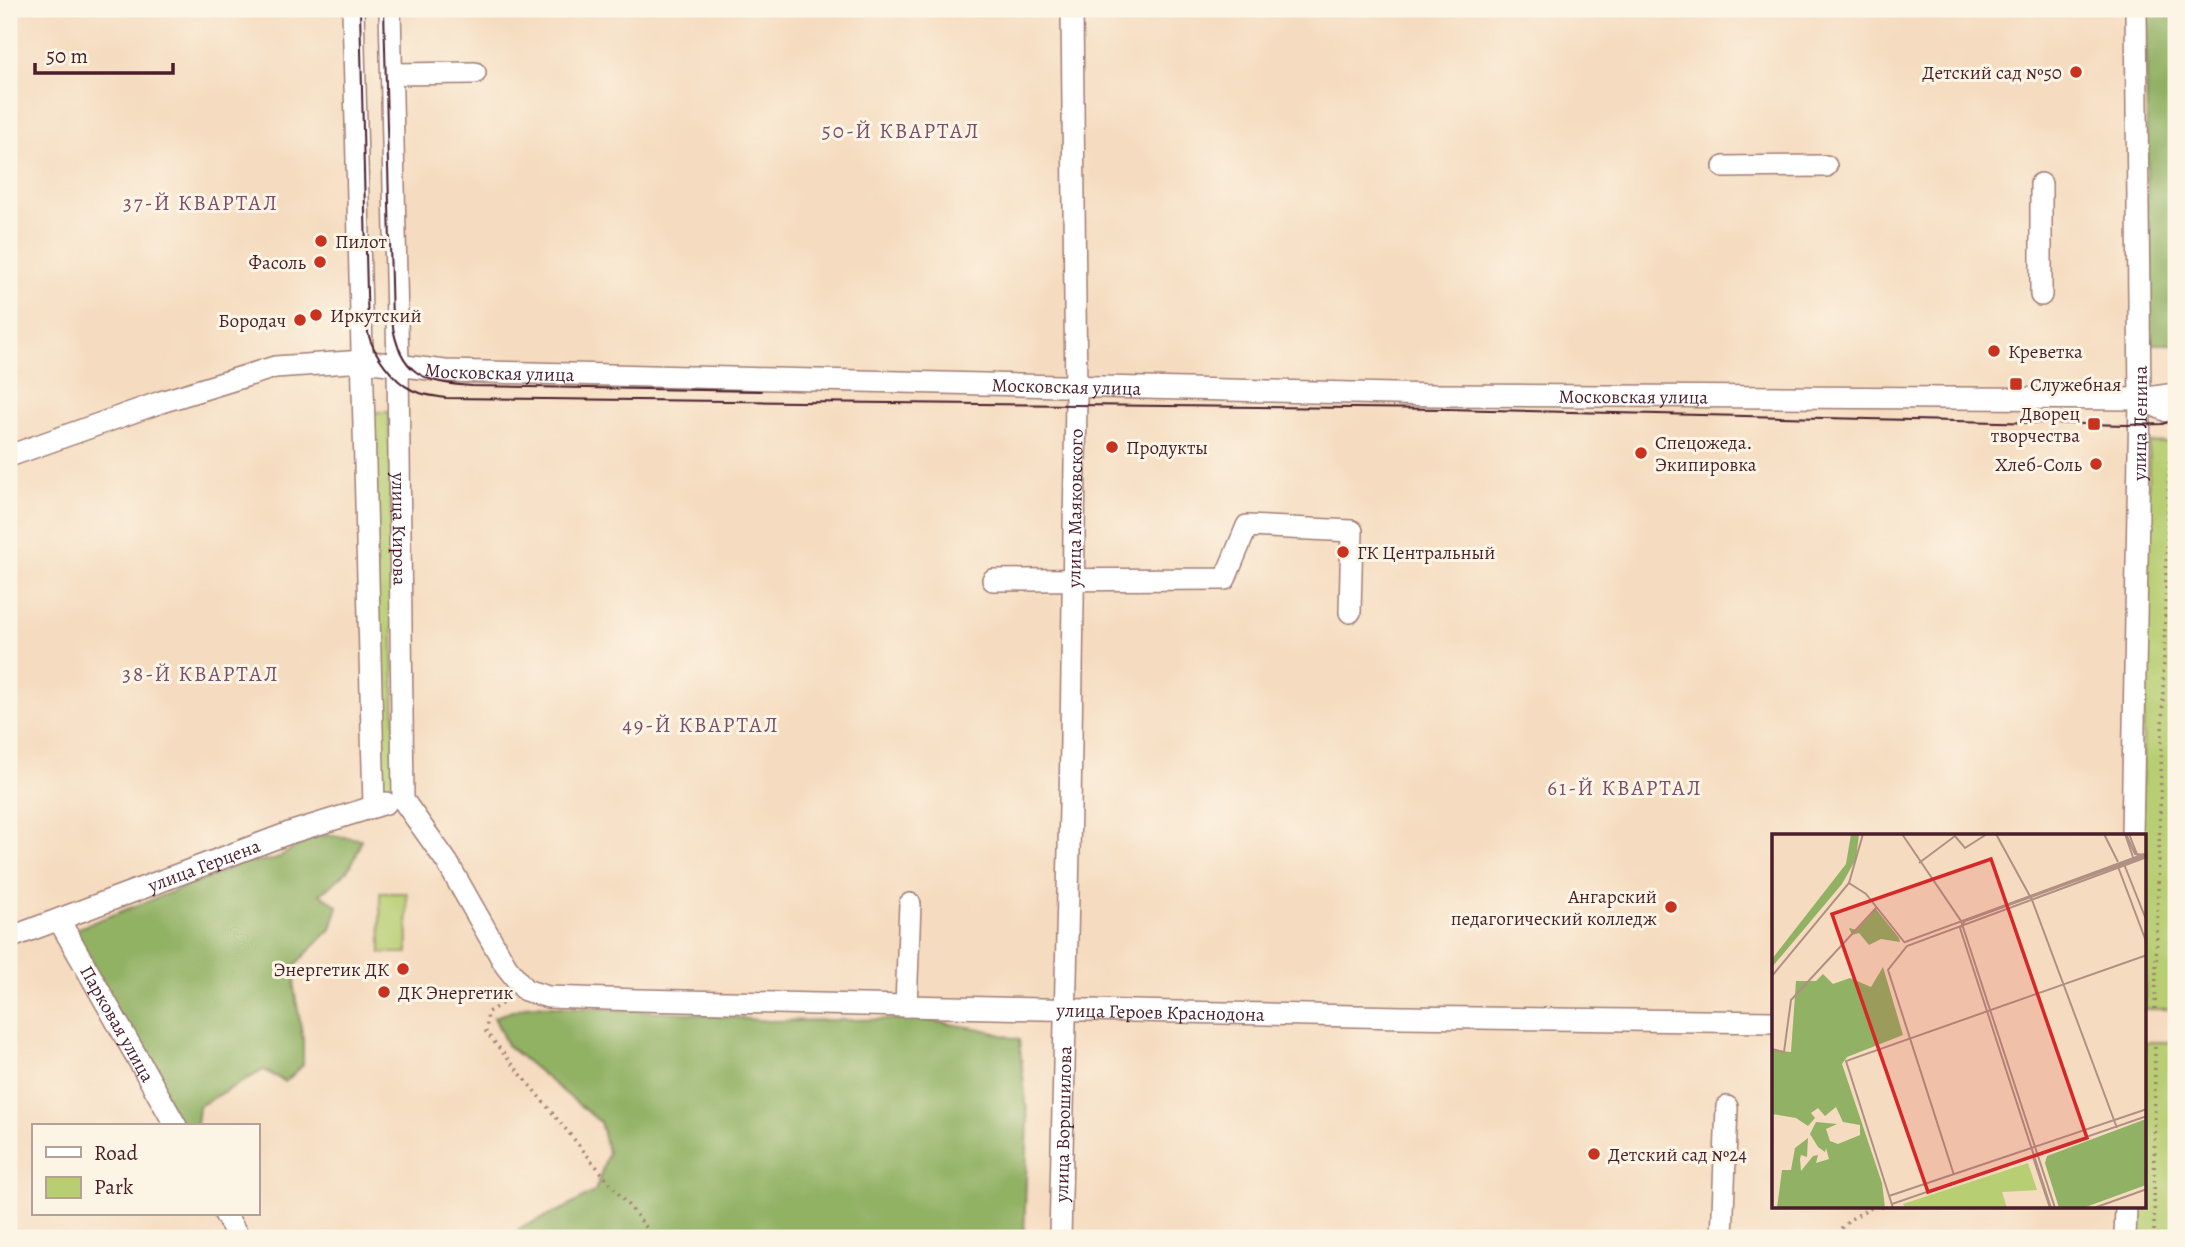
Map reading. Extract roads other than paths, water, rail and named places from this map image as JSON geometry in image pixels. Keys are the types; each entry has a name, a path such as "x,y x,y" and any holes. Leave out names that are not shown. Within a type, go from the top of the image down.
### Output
{"street":[{"name":"улица Кирова","path":"353,9 374,806"},
{"name":"улица Кирова","path":"390,9 398,366 403,800"},
{"name":"улица Маяковского","path":"1065,1009 1076,387 1072,9"},
{"name":"улица Ленина","path":"2132,834 2140,399 2136,9"},
{"path":"391,74 475,73"},
{"path":"1724,167 1826,166"},
{"path":"2041,184 2041,295"},
{"name":"Московская улица","path":"9,456 161,402 275,367 364,361 445,371 1434,395 2140,399 2176,394"},
{"name":"Московская улица","path":"2140,399 2176,415"},
{"path":"993,580 1225,579 1247,526 1352,531 1350,612"},
{"name":"улица Герцена","path":"9,938 209,862 374,806 403,800"},
{"name":"улица Героев Краснодона","path":"403,800 447,862 506,966 525,990 548,997 1402,1017 1772,1022"},
{"path":"905,1006 910,904"},
{"name":"Парковая улица","path":"59,920 175,1124"},
{"name":"улица Ворошилова","path":"1060,1238 1065,1009"},
{"path":"1722,1238 1727,1107"},
{"path":"2125,1238 2126,1208"},
{"path":"226,1216 239,1238"}],"tram line":[{"path":"360,9 368,333 374,349 391,373 405,386 424,394 445,398 1445,409 2126,425 2162,424 2176,419"},
{"path":"384,9 392,321 395,339 408,364 427,378 455,385 761,391"}],"place":[{"name":"Детский сад №50","path":"2076,72"},
{"name":"Пилот","path":"321,241"},
{"name":"Фасоль","path":"320,262"},
{"name":"Иркутский","path":"316,315"},
{"name":"Бородач","path":"300,320"},
{"name":"Креветка","path":"1994,351"},
{"name":"Служебная","path":"2016,384"},
{"name":"Дворец творчества","path":"2094,424"},
{"name":"Продукты","path":"1112,447"},
{"name":"Спецожеда. Экипировка","path":"1641,453"},
{"name":"Хлеб-Соль","path":"2096,464"},
{"name":"ГК Центральный","path":"1343,552"},
{"name":"Ангарский педагогический колледж","path":"1671,907"},
{"name":"Энергетик ДК","path":"403,969"},
{"name":"ДК Энергетик","path":"384,992"},
{"name":"Детский сад №24","path":"1594,1154"}],"district":[{"name":"50-Й КВАРТАЛ","path":"901,131"},
{"name":"37-Й КВАРТАЛ","path":"201,203"},
{"name":"38-Й КВАРТАЛ","path":"201,674"},
{"name":"49-Й КВАРТАЛ","path":"701,725"},
{"name":"61-Й КВАРТАЛ","path":"1625,788"}]}
